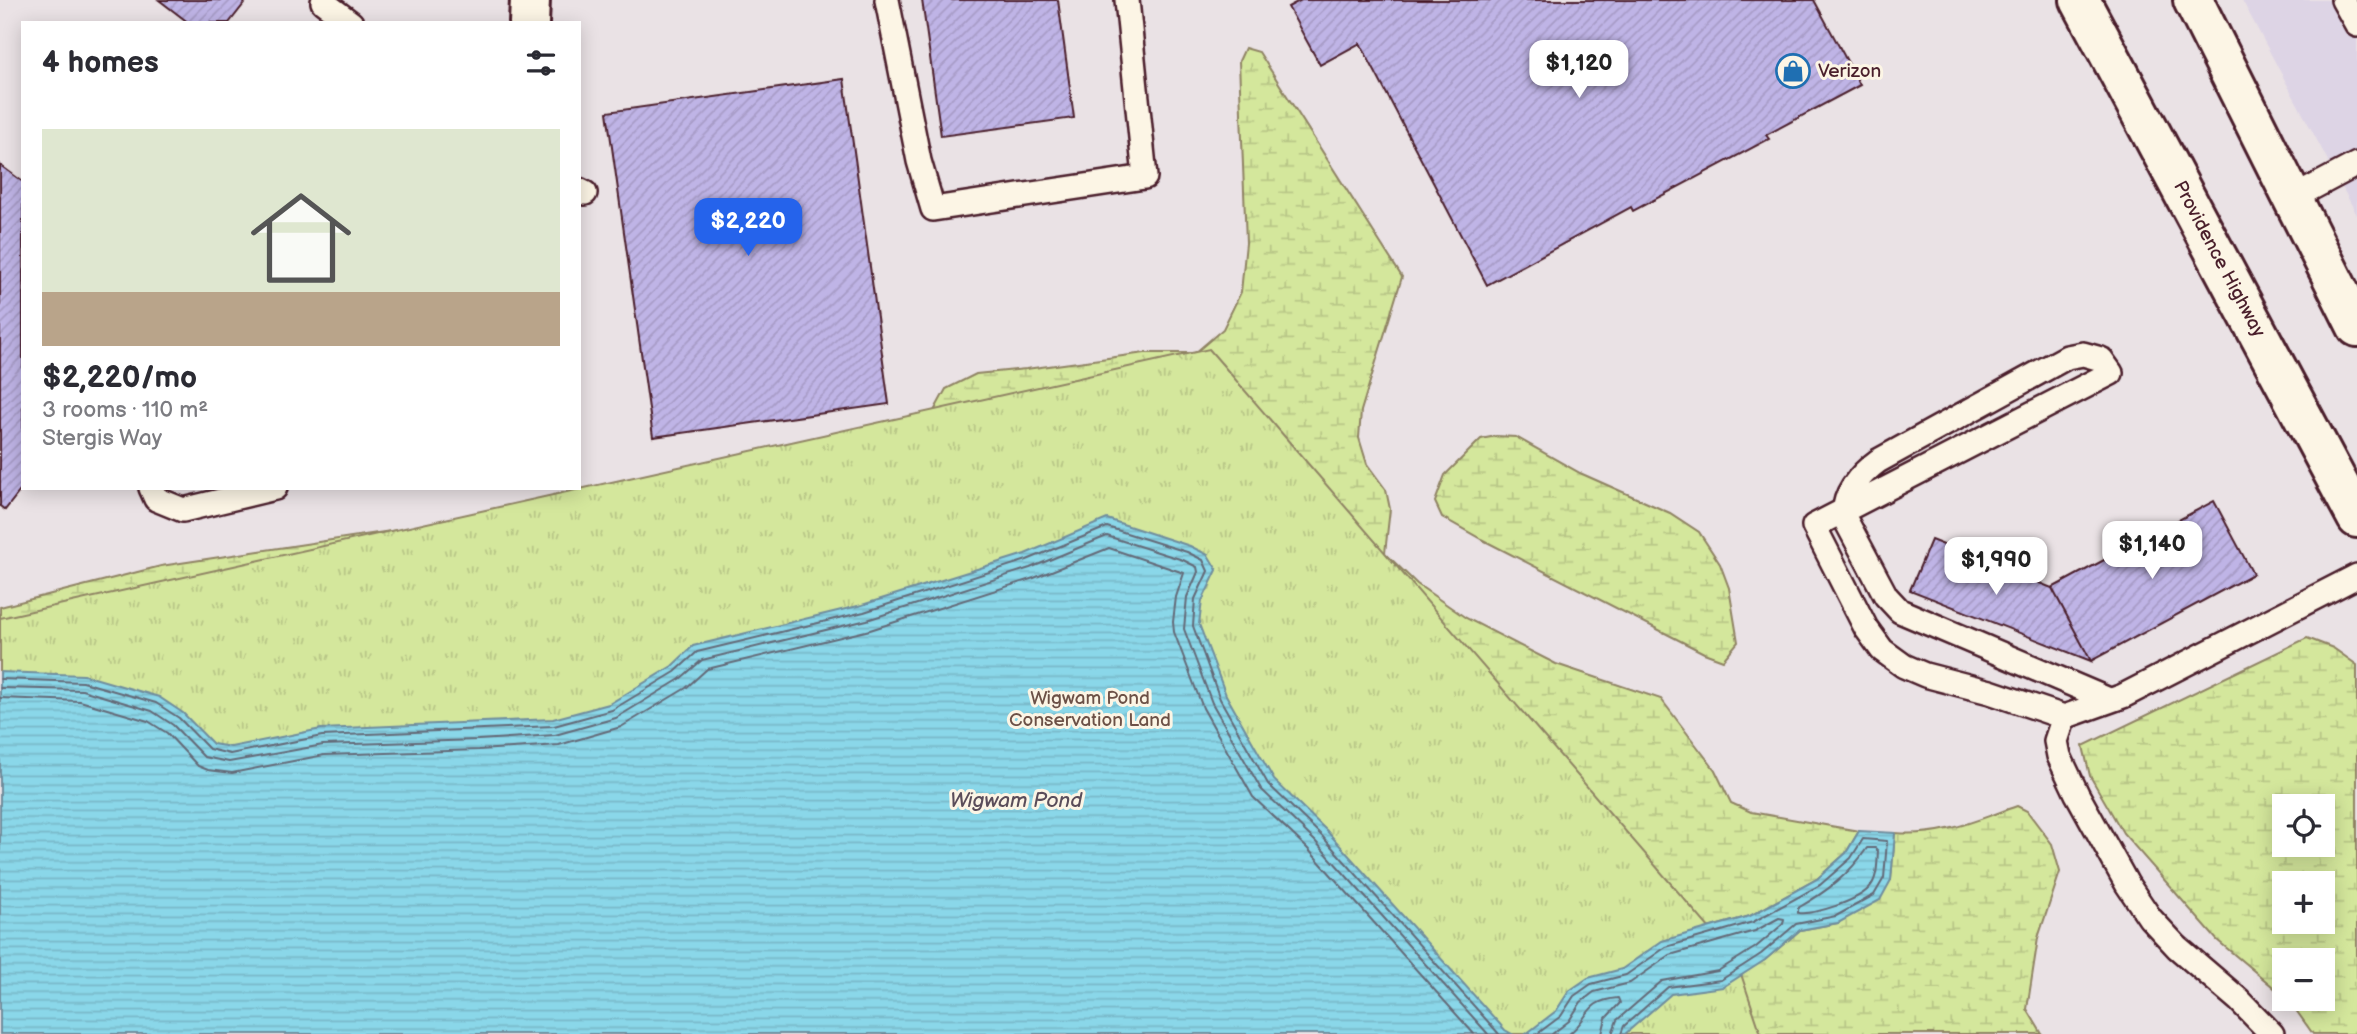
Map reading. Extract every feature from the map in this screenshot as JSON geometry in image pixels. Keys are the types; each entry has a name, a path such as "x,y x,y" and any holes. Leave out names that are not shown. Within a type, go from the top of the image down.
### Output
{"main road":[{"path":"530,0 530,21"},
{"name":"Providence Highway","path":"2080,0 2357,518"},
{"path":"2193,0 2357,327"}],"lane":[{"path":"324,0 323,2 348,21"},
{"path":"887,0 919,162 933,209 1145,177 1127,0"},
{"path":"2343,0 2357,25"},
{"path":"2293,198 2357,164"},
{"path":"2109,700 1900,611 1886,596 1845,519 1843,510 1859,480 1878,461 2067,358 2091,355 2101,359 2110,373 1843,510 1814,526 1867,628 1882,650 1904,666 1925,675 1990,692 2064,717 2123,696 2357,576"},
{"path":"152,490 156,499 183,510 267,490"},
{"path":"2064,717 2056,741 2059,756 2077,794 2134,895 2176,947 2239,1000 2272,1034"}],"shaded area":[{"path":"2242,0 2357,0 2357,215"}],"green space":[{"path":"1245,48 1259,52 1402,277 1361,411 1359,438 1367,464 1386,490 1390,509 1385,553 1417,584 1466,618 1556,664 1661,699 1715,770 1731,803 1751,812 1859,831 1846,853 1817,879 1750,916 1662,941 0,672 0,607 161,566 496,515 934,411 946,389 976,374 1145,353 1195,353 1223,329 1241,292 1246,243 1239,61"},
{"name":"Wigwam Pond Conservation Land","path":"1209,349 1736,959 1761,1034 0,1034 0,618"},
{"path":"1496,436 1516,437 1580,473 1670,513 1699,532 1720,564 1729,588 1738,642 1723,660 1704,653 1442,517 1435,502 1445,475 1481,439"},
{"path":"2307,638 2333,648 2357,665 2357,1034 2313,1034 2297,1011 2335,1011 2335,948 2272,948 2272,986 2217,940 2123,833 2090,776 2083,746"},
{"path":"2017,806 2027,811 2052,844 2060,872 2038,938 2027,1009 2042,1034 1625,1034 1765,960 1800,930 1838,923 1891,880 1895,833 1943,830"}],"water":[{"name":"Wigwam Pond","path":"1107,519 1190,546 1208,555 1217,570 1202,601 1199,624 1226,695 1274,780 1326,830 1505,1030 1512,1034 0,1034 0,672 84,675 159,697 183,713 213,744 231,747 321,729 553,719 609,704 672,666 693,646 862,605 1025,554"},
{"path":"1859,831 1895,833 1891,880 1880,900 1838,923 1800,930 1765,960 1723,987 1671,994 1625,1034 1526,1034 1556,1011 1569,991 1588,978 1622,969 1662,941 1750,916 1817,879 1846,853"}],"building":[{"path":"159,0 247,0 231,21 186,21"},
{"path":"922,0 1058,0 1074,118 941,136"},
{"path":"1301,0 1814,0 1860,85 1766,135 1769,139 1633,211 1631,207 1487,285 1360,43 1320,65 1288,7"},
{"path":"844,79 889,404 653,437 607,112"},
{"path":"0,165 21,181 21,490 5,510 0,506"},
{"path":"2214,501 2253,574 2091,661 2052,588"},
{"path":"1931,540 2052,588 2091,661 1910,590"}],"place":[{"name":"Verizon","path":"1793,71"}]}
